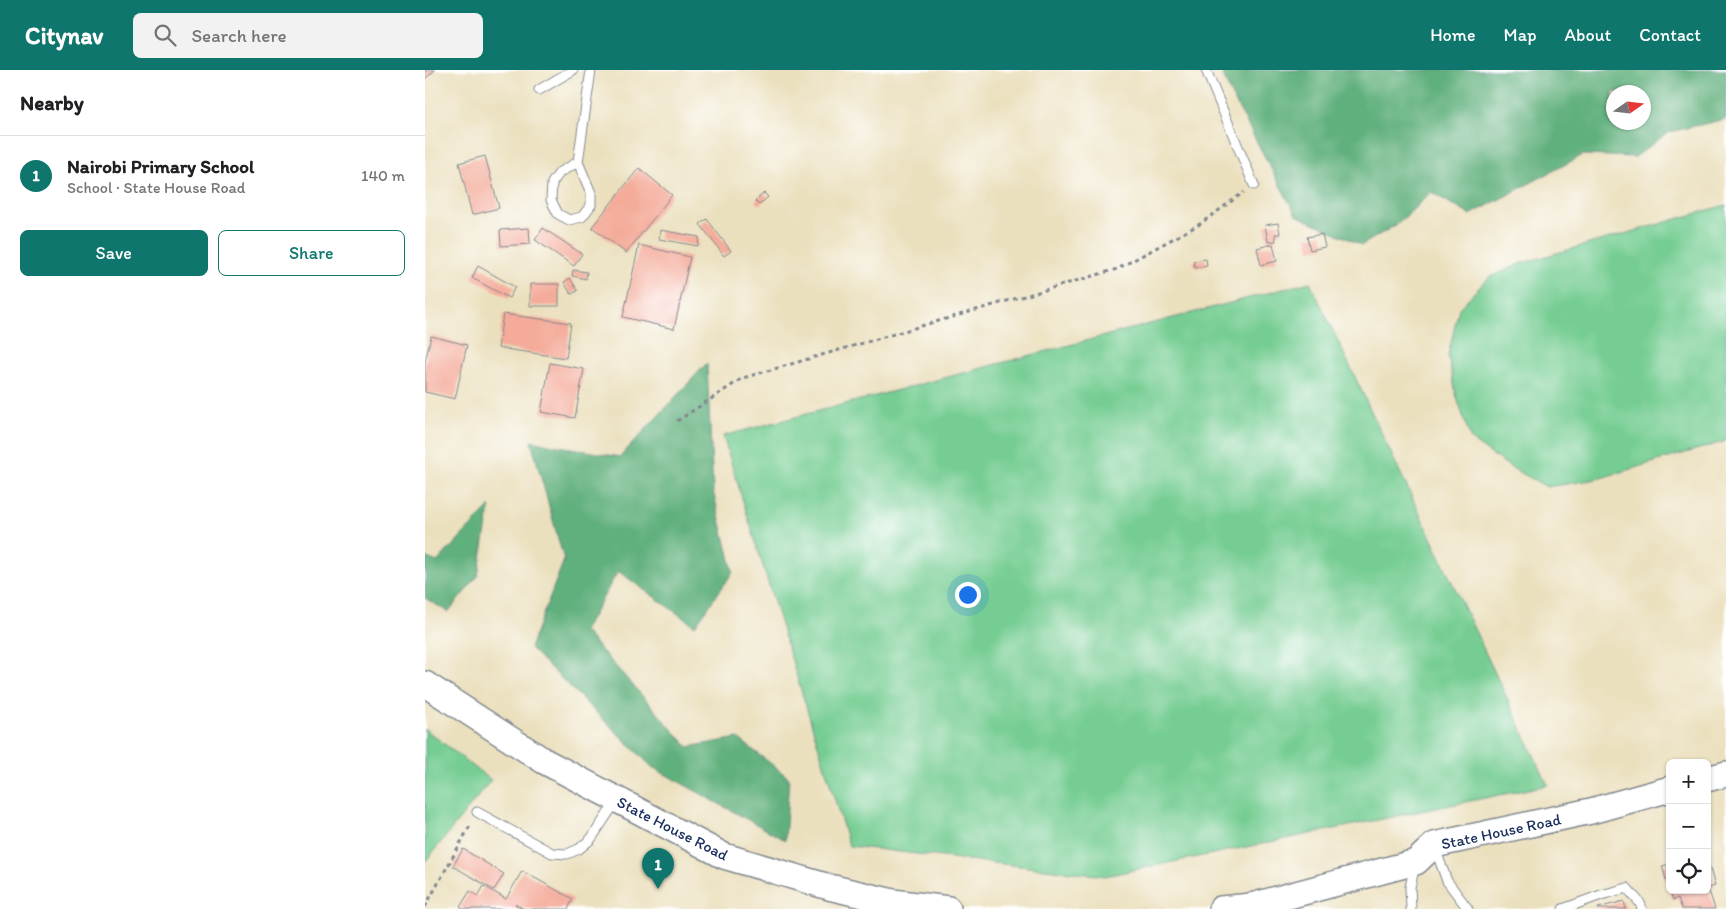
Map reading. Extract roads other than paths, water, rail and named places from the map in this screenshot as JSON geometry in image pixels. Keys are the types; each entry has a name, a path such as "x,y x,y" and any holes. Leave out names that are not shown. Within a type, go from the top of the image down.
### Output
{"street":[{"name":"State House Road","path":"425,684 544,761 724,856 893,906 948,909"},
{"path":"1711,778 1726,774"},
{"name":"State House Road","path":"1221,909 1251,906 1425,854 1666,790"}],"lane":[{"path":"539,90 573,70"},
{"path":"578,162 561,172 553,183 551,200 558,214 569,220 582,217 591,205 591,192 578,162 591,70"},
{"path":"1206,70 1254,185"},
{"path":"477,812 552,853 567,854 579,849 591,839 617,800"},
{"path":"1411,909 1410,888 1425,854 1468,909"},
{"path":"1563,909 1627,888 1640,903 1642,909"}],"place":[{"name":"Nairobi Primary School","path":"658,889"}]}
